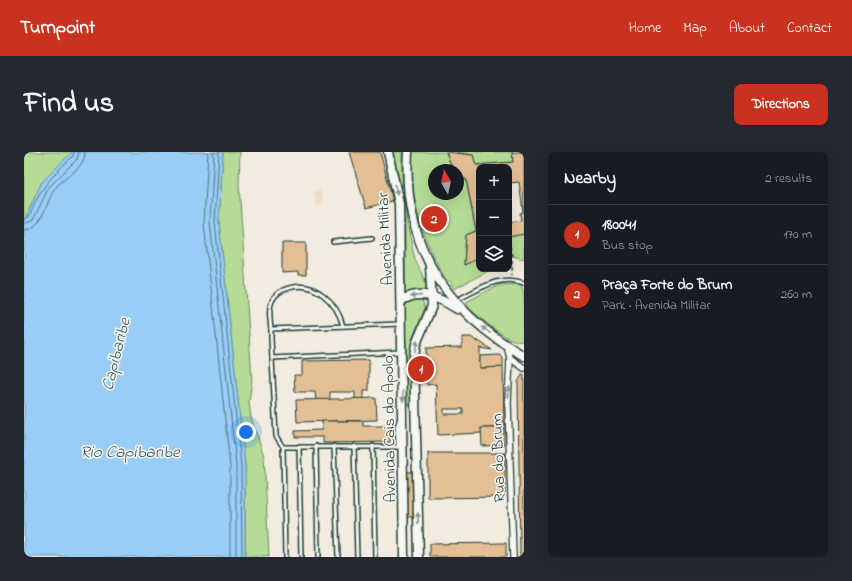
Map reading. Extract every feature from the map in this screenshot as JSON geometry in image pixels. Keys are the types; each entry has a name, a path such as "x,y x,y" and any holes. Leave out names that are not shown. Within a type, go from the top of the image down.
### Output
{"main road":[{"name":"Avenida Militar","path":"388,152 399,204 401,301"},
{"name":"Avenida Militar","path":"408,152 407,173 409,198 415,226 430,266 451,298 466,314 507,346 523,354"},
{"name":"Avenida Cais do Apolo","path":"419,557 414,356 416,344 430,313 433,296 430,266"},
{"path":"401,301 413,296 433,296"},
{"name":"Avenida Militar","path":"433,296 466,314"},
{"name":"Avenida Cais do Apolo","path":"401,301 400,324 403,414 401,447 404,557"}],"street":[{"path":"507,346 510,358 524,368"},
{"name":"Rua do Brum","path":"510,358 508,403 513,557"}],"lane":[{"path":"333,242 372,238"},
{"path":"461,298 486,285 499,281 512,280 524,283"},
{"path":"343,326 338,311 318,291 308,286 282,290 276,295 270,308 276,436 279,444 283,447 401,447"},
{"path":"271,329 400,324"},
{"path":"272,358 401,352"},
{"path":"299,446 301,557"},
{"path":"316,446 318,557"},
{"path":"334,446 338,557"},
{"path":"354,446 357,557"},
{"path":"373,446 375,557"},
{"path":"283,447 285,555"}],"path":[{"path":"512,272 512,280"}],"shaded area":[{"path":"321,190 324,204 317,206 314,191"}],"green space":[{"path":"24,152 72,152 42,182 24,221"},
{"path":"223,152 240,152 239,185 252,379 249,402 251,417 264,456 269,557 245,557 245,465 219,222"},
{"path":"393,152 402,152 404,202"},
{"path":"412,152 446,152 451,164 428,164 428,200 464,200 464,179 466,179 476,231 466,235 464,265 476,259 476,272 486,272 454,289 450,281 446,280 431,250 419,219 415,202 411,169"},
{"path":"456,152 512,152 513,162 476,165 473,155"},
{"path":"405,208 415,259 426,284 426,288 423,291 405,292"},
{"path":"524,234 524,259 512,256 512,236"},
{"path":"521,284 524,293 523,341 510,339 502,334 485,322 466,305 468,301 499,285"},
{"path":"412,299 422,300 425,308 412,339 411,405 407,405 405,308 407,303"}],"water":[{"name":"Rio Capibaribe","path":"72,152 223,152 219,222 245,465 245,557 24,557 24,221 42,182"}],"building":[{"path":"349,152 380,152 393,201 366,208"},
{"path":"446,152 473,155 476,165 476,231 466,179 464,179 464,164 451,164"},
{"path":"512,152 524,152 524,234 512,236 512,222 521,220 520,213 523,212 519,182 512,183 512,164 488,164 513,162"},
{"path":"476,231 476,259 464,265 466,235"},
{"path":"282,243 306,243 306,275 298,275 298,272 282,273"},
{"path":"462,337 471,337 492,350 480,348 480,368 503,367 504,428 481,428 482,433 438,435 436,384 427,385 426,348 462,347","holes":["444,409 463,409 463,414 444,414"]},
{"path":"500,355 503,358 503,367 480,368 480,356"},
{"path":"369,360 369,391 363,391 363,399 355,399 355,392 330,392 330,400 316,400 315,392 295,392 294,375 302,375 302,361"},
{"path":"522,375 524,375 524,557 520,557 518,382"},
{"path":"376,398 377,420 297,422 296,400"},
{"path":"322,421 363,421 363,426 389,426 390,442 323,443 323,437 295,437 295,431 322,430"},
{"path":"481,428 504,428 504,445 482,446"},
{"path":"428,453 505,453 505,497 428,498"},
{"path":"406,472 414,472 415,517 407,517"},
{"path":"506,543 506,557 430,557 430,544"}],"place":[{"name":"Praça Forte do Brum","path":"434,219"},
{"name":"180041","path":"421,369"}],"water label":[{"name":"Capibaribe","path":"115,354"}]}
